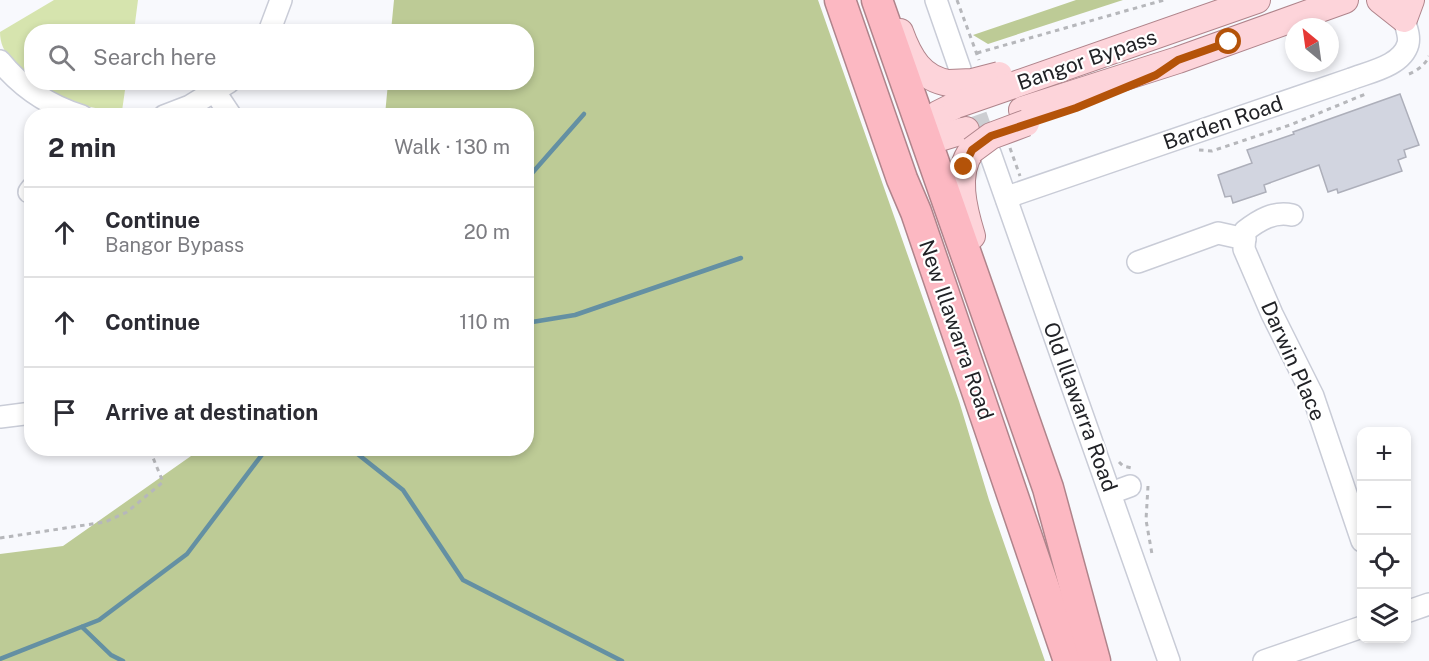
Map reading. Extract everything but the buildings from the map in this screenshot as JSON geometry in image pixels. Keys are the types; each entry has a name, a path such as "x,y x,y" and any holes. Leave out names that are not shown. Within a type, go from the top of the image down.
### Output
{"highway":[{"name":"New Illawarra Road","path":"840,0 1069,661"},
{"name":"New Illawarra Road","path":"877,0 1048,488 1095,661"},
{"path":"893,150 923,134"}],"main road":[{"path":"891,0 905,44 914,62 927,75 955,86"},
{"name":"Bangor Bypass","path":"1257,0 1119,49 1008,79 955,86 923,134 976,144 1024,117 1345,0"},
{"path":"1380,0 1407,10"},
{"path":"976,144 966,160 962,184 967,221 983,270 981,297"}],"street":[{"path":"272,24 281,0"},
{"path":"936,0 955,86"},
{"name":"Barden Road","path":"1007,200 1016,194 1390,64 1401,56 1408,43 1407,10"},
{"path":"0,61 24,85"},
{"path":"31,90 63,108"},
{"path":"185,108 217,90"},
{"path":"223,90 229,108"},
{"name":"Old Illawarra Road","path":"976,144 1007,200 1120,489 1169,661"},
{"path":"1138,262 1218,233 1245,238 1245,231 1260,219 1284,213 1293,215"},
{"name":"Darwin Place","path":"1245,238 1244,249 1272,314 1313,396 1360,535"},
{"path":"0,417 24,414"},
{"path":"1411,611 1429,604"},
{"path":"1264,661 1357,629"}],"path":[{"path":"957,0 981,67"},
{"path":"976,53 1164,0"},
{"path":"1008,140 1026,191"},
{"path":"0,538 105,522 127,512 163,482 153,456"}],"green space":[{"path":"54,0 138,0 135,24 24,24 24,71 6,53 0,32"},
{"path":"394,0 818,0 959,401 989,500 1045,661 0,661 0,554 63,546 191,456 534,456 534,108 386,108 387,90 534,90 534,24 392,24"},
{"path":"1076,0 1123,0 988,44 973,35"},
{"path":"48,90 125,90 122,108 95,108"}],"waterway":[{"path":"534,171 584,114"},
{"path":"534,322 575,315 741,258"},
{"path":"0,659 99,620 187,554 261,456"},
{"path":"360,456 403,490 463,580 622,661"},
{"path":"82,627 111,655 123,661"}],"tunnel":[{"path":"966,86 990,153"}],"route":[{"path":"964,167 972,150 991,136 1076,108 1156,75 1178,60 1229,42"}]}
